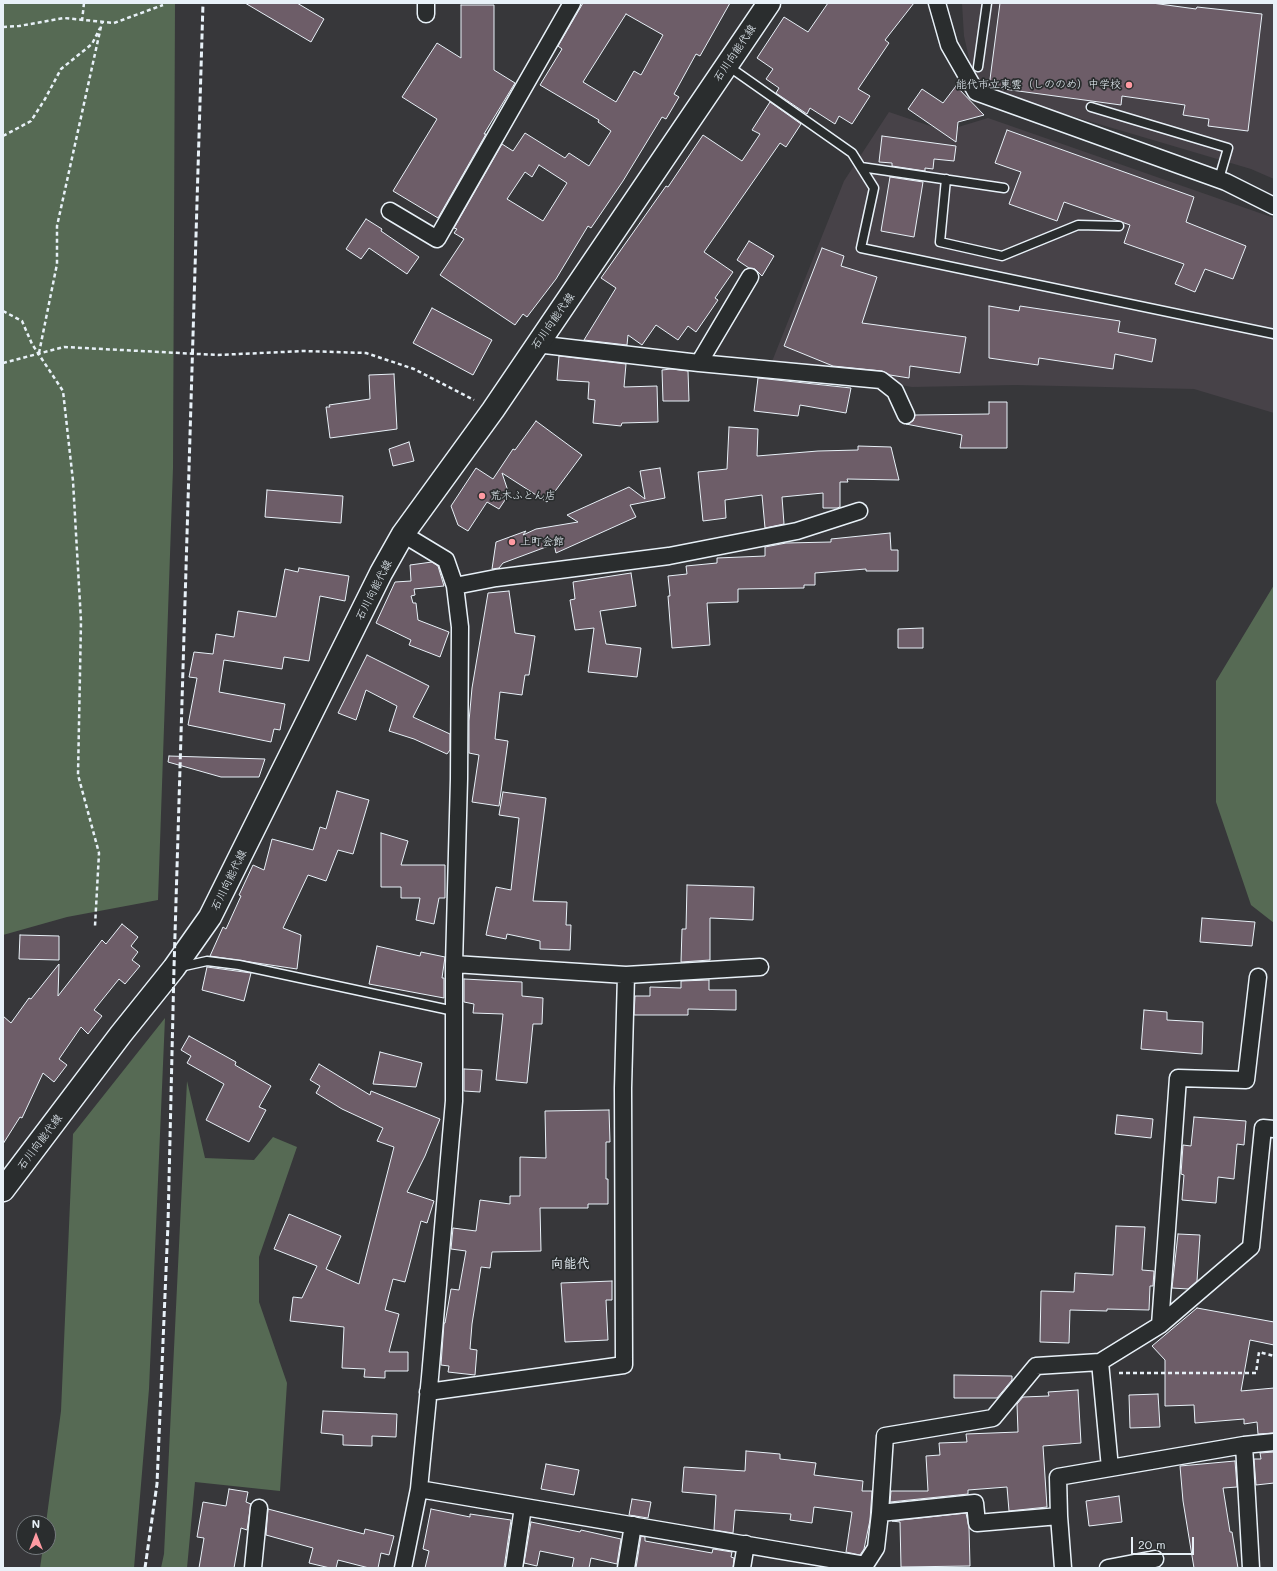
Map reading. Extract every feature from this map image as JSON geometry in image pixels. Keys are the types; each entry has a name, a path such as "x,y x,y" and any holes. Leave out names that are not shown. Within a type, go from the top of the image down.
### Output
{"main road":[{"name":"石川向能代線","path":"3,1190 121,1034 174,968 210,917 381,573 403,534 492,410 769,3"}],"street":[{"path":"390,211 437,239 572,3"},
{"path":"937,3 949,45 976,92 1219,179 1274,206"},
{"path":"699,363 750,277"},
{"path":"536,344 699,363 880,380 895,390 906,415"},
{"path":"455,586 504,577 669,556 797,531 859,511"},
{"path":"403,534 446,560 455,586 460,627 459,779 454,964 454,1101 419,1489 403,1568"},
{"path":"454,964 626,975 760,967"},
{"path":"428,1392 624,1365 623,1088 626,975"},
{"path":"1160,1325 1178,1078 1246,1080 1258,977"},
{"path":"419,1489 746,1544 865,1566 876,1548 885,1436 994,1418 1036,1366 1100,1362 1160,1325 1251,1247 1263,1128 1274,1129"},
{"path":"1100,1362 1110,1468"},
{"path":"1063,1568 1058,1477 1244,1445 1274,1442"},
{"path":"1244,1445 1251,1568"},
{"path":"880,1513 975,1503 977,1523 1060,1516"},
{"path":"514,1568 523,1507"},
{"path":"255,1568 259,1508"},
{"path":"626,1568 633,1525"},
{"path":"742,1568 746,1544"},
{"path":"1108,1568 1155,1559"}],"lane":[{"path":"978,67 987,3"},
{"path":"727,66 852,153 874,188 861,248 1274,334"},
{"path":"1091,107 1228,148 1219,179"},
{"path":"861,166 1004,188"},
{"path":"946,180 940,242 1002,256 1078,225 1119,226"},
{"path":"174,968 207,961 240,965 454,1011"}],"path":[{"path":"82,20 84,3"},
{"path":"3,27 19,26 64,18 114,23 163,5"},
{"path":"3,136 31,121 61,69 92,44 102,22"},
{"path":"39,353 57,264 57,226 102,22"},
{"path":"3,311 22,320 32,344 64,391 73,481 81,620 78,775 99,853 95,926"},
{"path":"3,363 64,347 218,355 304,351 366,353 414,369 492,410"},
{"path":"1100,1362 1116,1373 1256,1373 1259,1352 1274,1356"}],"shaded area":[{"name":"能代市立東雲（しののめ）中学校","path":"962,3 1274,3 1274,179 1251,169 994,93 973,76 964,36"},
{"path":"889,112 945,131 988,118 1274,218 1274,413 1194,389 1015,385 912,387 771,364 844,181"}],"green space":[{"path":"3,3 175,3 173,468 158,900 67,917 3,935"},
{"path":"1274,585 1274,923 1251,905 1216,802 1216,681"},
{"path":"165,1018 149,1389 134,1568 40,1568 42,1555 56,1555 56,1515 47,1515 61,1411 73,1134"},
{"path":"187,1081 205,1158 254,1160 273,1137 297,1147 259,1257 259,1302 287,1383 280,1491 195,1482 187,1568 161,1568 164,1554"}],"building":[{"path":"245,3 297,3 324,19 311,42"},
{"path":"583,3 730,3 700,56 696,54 674,94 679,97 666,119 662,117 623,181 591,228 588,226 556,279 527,317 523,314 515,325 440,275 464,239 454,233 457,229 454,228 502,144 513,151 525,133 565,158 569,153 589,166 611,131 598,122 599,120 540,85 562,49 558,46","holes":["626,14 663,35 641,75 634,71 616,102 583,82","539,165 567,183 543,221 507,199 525,172 532,177"]},
{"path":"828,3 914,3 885,40 889,43 858,89 870,96 852,124 839,116 835,124 810,108 807,114 776,93 779,88 766,79 773,69 757,58 784,17 808,32"},
{"name":"能代市立東雲（しののめ）中学校","path":"1000,3 1152,3 1196,9 1197,7 1262,14 1248,131 1208,126 1209,119 1183,115 1185,105 1122,96 1121,105 989,87"},
{"path":"461,5 494,5 494,70 515,83 484,134 486,134 438,218 393,191 437,119 402,97 437,43 461,58"},
{"path":"956,86 984,115 958,122 956,142 908,109 922,89 943,103"},
{"path":"770,102 801,124 786,147 780,143 704,252 733,272 715,298 718,300 696,332 688,326 678,340 656,325 642,345 628,335 627,345 584,340 616,288 601,278 666,186 668,187 703,135 742,161 760,134 752,130"},
{"path":"1007,130 1194,197 1186,222 1246,246 1233,279 1205,269 1195,292 1175,284 1184,264 1124,243 1130,225 1064,202 1057,221 1009,204 1021,172 995,163"},
{"path":"882,136 956,146 954,161 934,159 933,169 925,168 925,171 892,166 892,163 879,162"},
{"path":"890,177 923,182 914,237 881,231"},
{"path":"366,219 419,257 407,274 369,248 361,259 346,249"},
{"path":"749,241 774,256 762,276 755,269 749,268 737,260"},
{"path":"822,248 844,256 841,266 877,277 862,323 966,337 960,373 910,366 909,378 890,375 882,371 833,366 784,346"},
{"path":"989,306 1019,311 1020,306 1120,321 1118,332 1156,339 1152,362 1115,354 1113,369 1039,358 1038,365 989,358"},
{"path":"432,308 492,340 473,375 413,343"},
{"path":"559,356 626,364 624,387 657,386 658,422 622,423 621,426 593,423 595,400 588,399 589,382 557,380"},
{"path":"671,369 688,371 689,401 663,401 662,370"},
{"path":"394,374 397,429 330,438 326,407 330,407 329,405 370,399 369,375"},
{"path":"758,378 851,388 846,413 800,405 798,416 754,411"},
{"path":"989,402 1007,402 1007,448 960,448 962,435 906,424 913,421 915,415 989,414"},
{"path":"536,421 582,455 547,502 502,473 509,494 499,509 487,502 468,531 458,525 451,506 476,468 493,479 513,449 515,450"},
{"path":"729,427 758,429 757,456 818,451 858,450 858,446 891,447 899,480 847,479 848,482 840,482 840,507 837,508 823,508 823,493 782,497 784,524 765,528 762,495 725,500 726,518 703,521 698,472 727,469"},
{"path":"409,442 414,461 393,466 389,449"},
{"path":"660,468 665,498 630,505 636,517 556,553 554,544 503,563 499,568 492,569 496,542 526,531 523,535 536,529 578,522 567,515 629,487 645,499 640,471"},
{"path":"267,490 343,496 341,523 265,517"},
{"path":"890,533 891,550 898,550 898,571 866,571 866,569 815,573 815,585 804,585 804,588 738,589 738,602 707,603 710,645 672,648 668,576 687,574 686,566 717,563 717,558 765,556 765,547 786,543 831,542 831,539"},
{"path":"432,562 438,566 444,586 414,589 415,595 411,596 413,603 416,603 418,620 449,632 440,657 409,645 411,640 376,623 395,582 411,581 410,565"},
{"path":"299,568 349,576 345,601 320,596 309,661 284,657 282,669 224,660 219,692 285,704 280,730 274,729 271,742 188,725 197,678 189,677 194,652 213,654 216,634 234,637 238,611 276,617 285,569 298,572"},
{"path":"631,573 636,606 600,611 606,644 641,648 637,677 588,672 594,628 575,630 570,600 575,599 573,582"},
{"path":"509,591 515,633 535,636 529,675 525,675 522,695 500,692 495,739 508,741 499,806 472,802 479,755 469,753 469,721 472,688 488,593"},
{"path":"923,628 923,648 898,648 898,629"},
{"path":"367,655 429,686 413,717 450,734 450,750 447,754 414,739 389,731 397,706 366,690 356,720 338,713"},
{"path":"169,756 265,759 259,777 221,777 168,762"},
{"path":"337,791 369,800 353,854 338,850 326,881 308,875 283,928 301,935 297,969 210,956 223,927 226,929 241,896 239,895 253,865 264,870 272,839 313,850 320,827 326,829"},
{"path":"503,792 546,798 533,901 567,902 566,925 571,925 570,950 540,949 540,941 507,934 506,939 486,935 496,887 511,890 519,818 499,815"},
{"path":"381,833 408,841 401,865 445,865 445,898 439,898 434,924 416,920 420,898 401,898 401,887 381,887"},
{"path":"687,885 754,887 753,920 710,918 710,960 681,962 682,929 686,929"},
{"path":"1202,918 1255,922 1252,946 1200,942"},
{"path":"122,924 138,937 131,946 138,952 132,960 140,966 125,984 119,979 94,1010 102,1016 88,1034 81,1027 59,1059 67,1065 54,1082 43,1073 22,1118 20,1117 3,1144 3,1016 11,1023 29,998 31,999 59,964 58,996 102,940 106,944"},
{"path":"20,935 59,936 59,960 19,959"},
{"path":"377,946 420,956 421,952 445,957 442,978 444,978 444,998 369,984"},
{"path":"207,967 251,973 244,1001 202,990"},
{"path":"464,979 522,982 522,996 543,998 542,1024 533,1024 527,1083 496,1080 503,1014 473,1013 474,1004 464,1002"},
{"path":"709,980 709,990 736,990 736,1010 688,1009 688,1015 634,1015 635,996 650,996 650,987 681,988 681,981"},
{"path":"1144,1010 1167,1012 1167,1020 1203,1022 1202,1054 1141,1049"},
{"path":"189,1036 236,1062 235,1065 271,1086 259,1107 266,1110 249,1142 206,1120 224,1084 187,1063 191,1056 181,1050"},
{"path":"380,1052 422,1063 416,1087 373,1084"},
{"path":"319,1064 370,1095 371,1091 440,1119 425,1156 407,1192 434,1201 427,1223 421,1221 405,1282 393,1279 385,1310 399,1314 389,1352 408,1352 408,1371 385,1371 385,1378 364,1377 365,1369 342,1368 344,1327 290,1321 293,1297 302,1298 317,1266 274,1249 289,1214 341,1236 326,1269 359,1284 394,1147 377,1141 383,1128 342,1109 316,1093 320,1086 310,1080"},
{"path":"464,1069 482,1070 480,1092 464,1091"},
{"path":"609,1110 610,1142 606,1142 608,1204 588,1204 588,1208 540,1208 541,1251 492,1252 490,1268 481,1267 472,1324 470,1349 477,1350 475,1375 448,1372 449,1366 441,1365 444,1323 451,1289 459,1290 466,1251 451,1249 453,1228 476,1231 480,1200 510,1204 510,1196 520,1196 520,1157 546,1158 545,1111"},
{"path":"1117,1115 1153,1119 1151,1138 1115,1134"},
{"path":"1194,1117 1246,1121 1244,1145 1237,1144 1234,1179 1218,1177 1216,1203 1182,1200 1184,1175 1181,1174 1183,1145 1191,1146"},
{"path":"1116,1226 1145,1227 1142,1270 1154,1271 1153,1286 1150,1286 1149,1310 1070,1310 1069,1343 1040,1342 1041,1291 1074,1292 1075,1273 1113,1275"},
{"path":"1178,1234 1200,1235 1197,1281 1188,1289 1172,1288"},
{"path":"612,1281 612,1300 606,1300 608,1340 565,1342 561,1283"},
{"path":"1197,1308 1274,1322 1274,1345 1250,1340 1241,1391 1274,1388 1274,1433 1258,1434 1257,1422 1244,1424 1244,1419 1195,1423 1194,1405 1165,1406 1165,1360 1152,1346"},
{"path":"954,1375 1012,1376 1012,1380 997,1398 954,1398"},
{"path":"1078,1390 1081,1443 1043,1446 1047,1507 1009,1511 1007,1487 968,1490 968,1494 890,1502 891,1491 928,1491 926,1456 940,1455 939,1443 967,1442 966,1434 1018,1432 1017,1404 1023,1397 1049,1396 1048,1392"},
{"path":"1158,1394 1160,1427 1130,1428 1129,1395"},
{"path":"323,1411 397,1414 396,1437 372,1436 372,1446 343,1445 343,1435 321,1433"},
{"path":"746,1451 780,1454 780,1459 816,1463 814,1475 863,1481 862,1491 872,1491 870,1520 864,1549 860,1555 846,1552 852,1512 814,1507 812,1523 790,1520 791,1514 735,1510 733,1533 714,1530 716,1495 682,1492 684,1467 745,1471"},
{"path":"1274,1452 1274,1483 1256,1485 1254,1459 1261,1459 1260,1453"},
{"path":"1235,1461 1237,1487 1223,1488 1230,1532 1232,1532 1238,1568 1194,1568 1183,1501 1180,1466"},
{"path":"546,1464 579,1470 574,1495 541,1489"},
{"path":"229,1489 248,1492 246,1502 251,1504 247,1530 241,1528 234,1568 199,1568 204,1538 197,1537 203,1502 226,1506"},
{"path":"1119,1496 1122,1522 1089,1526 1086,1501"},
{"path":"632,1499 651,1502 648,1518 629,1515"},
{"path":"268,1509 364,1534 365,1529 394,1536 389,1555 381,1553 378,1568 369,1568 338,1560 336,1568 309,1563 313,1548 266,1535"},
{"path":"431,1509 470,1517 470,1514 511,1520 504,1568 425,1568 429,1551 423,1549"},
{"path":"966,1513 969,1527 970,1566 901,1567 900,1522 892,1521"},
{"path":"531,1522 580,1532 581,1530 621,1539 617,1564 591,1558 589,1568 572,1568 574,1558 540,1551 537,1566 524,1563"},
{"path":"641,1536 645,1537 645,1541 712,1553 713,1549 732,1552 731,1557 734,1558 733,1568 636,1568"}],"railway":[{"path":"145,1568 157,1484 168,1224 174,968 203,3"}],"place":[{"name":"能代市立東雲（しののめ）中学校","path":"1129,85"},
{"name":"荒木ふとん店","path":"482,496"},
{"name":"上町会館","path":"512,542"}],"district":[{"name":"向能代","path":"570,1264"}]}
